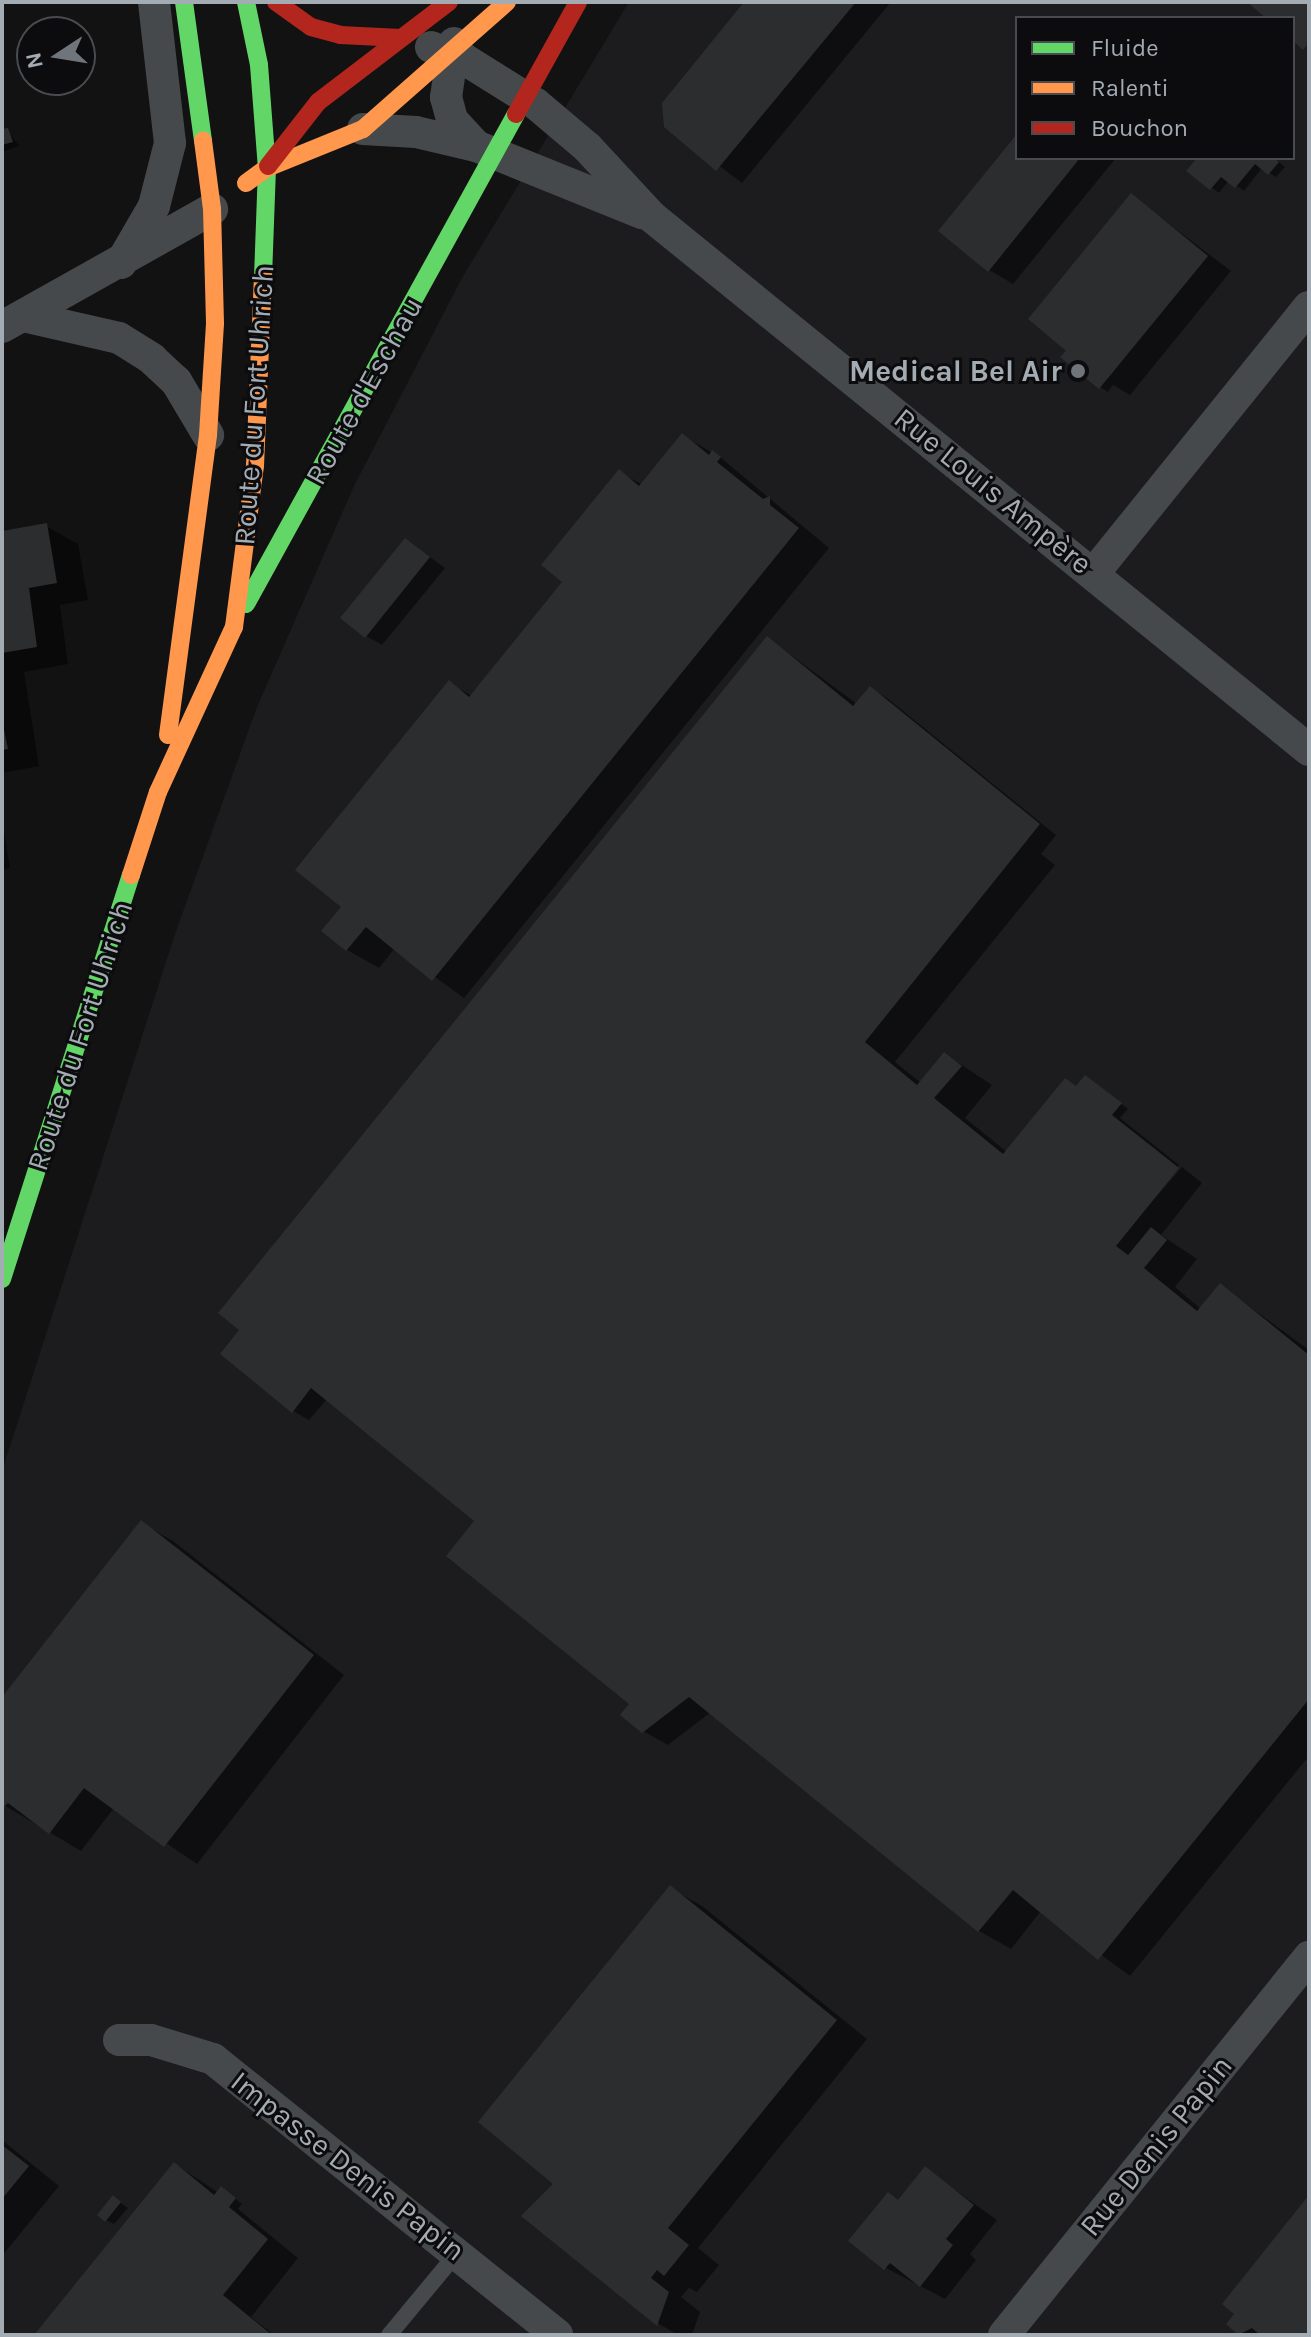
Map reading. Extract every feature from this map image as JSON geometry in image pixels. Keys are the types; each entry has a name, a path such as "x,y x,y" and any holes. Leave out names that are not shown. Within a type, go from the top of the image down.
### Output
{"main road":[{"name":"Route du Fort Uhrich","path":"158,792 188,613 208,435 215,323 212,209 184,2"},
{"name":"Route du Fort Uhrich","path":"2,1279 158,792 234,627 255,466 267,168 259,65 246,2"},
{"path":"276,2 311,27 340,35 401,38"},
{"path":"267,168 318,102 449,2"},
{"path":"212,209 267,168 363,129 452,54 507,2"},
{"name":"Route d'Eschau","path":"234,627 484,150 524,96 578,2"}],"street":[{"path":"121,263 154,206 170,143 154,2"},
{"path":"467,2 458,20 446,97 452,120 484,150"},
{"path":"401,38 452,54"},
{"name":"Rue Louis Ampère","path":"452,54 524,96 587,147 652,217 1309,750"},
{"path":"363,129 416,132 484,150 652,217"},
{"path":"12,321 121,263 212,209"},
{"path":"1094,573 1309,307"},
{"path":"12,321 119,338 152,359 176,381 208,435"},
{"name":"Rue Denis Papin","path":"1004,2335 1309,1957"},
{"name":"Impasse Denis Papin","path":"119,2040 151,2040 213,2059 557,2335"}],"lane":[{"path":"389,2335 457,2253"}],"shaded area":[{"path":"629,2 1309,2 1309,2335 2,2335 2,1471 175,934 257,707 354,486 462,278"}],"building":[{"path":"744,2 856,2 716,171 664,127 662,103"},
{"path":"1247,2 1309,2 1309,42 1303,50 1295,43 1295,16 1264,16"},
{"path":"8,128 13,142 2,145 2,129"},
{"path":"1015,136 1015,160 1078,160 988,272 938,231"},
{"path":"1195,160 1279,162 1268,175 1255,164 1235,188 1221,177 1210,190 1186,171"},
{"path":"1131,193 1208,256 1099,389 1060,357 1066,351 1028,319"},
{"path":"682,433 709,455 712,450 721,457 717,462 763,499 770,496 770,505 799,528 432,981 366,927 346,951 321,931 341,907 295,870 449,680 469,697 562,582 541,565 619,469 639,486"},
{"path":"47,523 57,583 29,588 37,647 2,653 2,531"},
{"path":"405,538 430,557 365,638 340,618"},
{"path":"767,636 853,706 870,686 1040,824 865,1042 917,1085 944,1052 962,1066 934,1098 1003,1154 1065,1078 1076,1086 1085,1075 1122,1103 1112,1115 1179,1168 1116,1246 1128,1255 1151,1227 1167,1240 1144,1268 1197,1311 1220,1283 1309,1355 1309,1699 1098,1960 1013,1890 978,1932 689,1697 642,1733 620,1715 629,1704 446,1556 474,1521 311,1388 292,1413 220,1354 239,1330 218,1313"},
{"path":"2,720 8,749 2,750"},
{"path":"141,1520 314,1655 164,1847 84,1788 49,1834 8,1803 2,1809 2,1697"},
{"path":"670,1885 837,2020 668,2228 689,2245 664,2276 657,2270 651,2278 669,2292 657,2326 521,2216 553,2184 478,2122"},
{"path":"2,2145 29,2166 2,2199"},
{"path":"174,2162 214,2195 221,2186 236,2198 229,2207 268,2239 223,2295 272,2335 34,2335"},
{"path":"925,2166 974,2205 946,2239 953,2245 920,2287 890,2263 884,2270 848,2241 888,2192 898,2200"},
{"path":"113,2195 121,2202 105,2222 97,2215"},
{"path":"1309,2195 1309,2335 1260,2335 1252,2328 1238,2335 1226,2324 1234,2314 1222,2304"}],"traffic: fast":[{"path":"184,2 203,141"},
{"path":"246,2 259,65 267,168 263,277"},
{"path":"246,604 516,114"},
{"path":"2,1279 131,875"}],"traffic: slow":[{"path":"246,183 267,168 363,129 507,2"},
{"path":"168,735 208,435 215,323 212,209 203,141"},
{"path":"131,875 158,792 234,627 255,466 263,277"}],"traffic: jam":[{"path":"276,2 311,27 340,35 401,38"},
{"path":"268,166 318,102 449,2"},
{"path":"516,114 578,2"}],"place":[{"name":"Medical Bel Air","path":"1078,371"}]}
